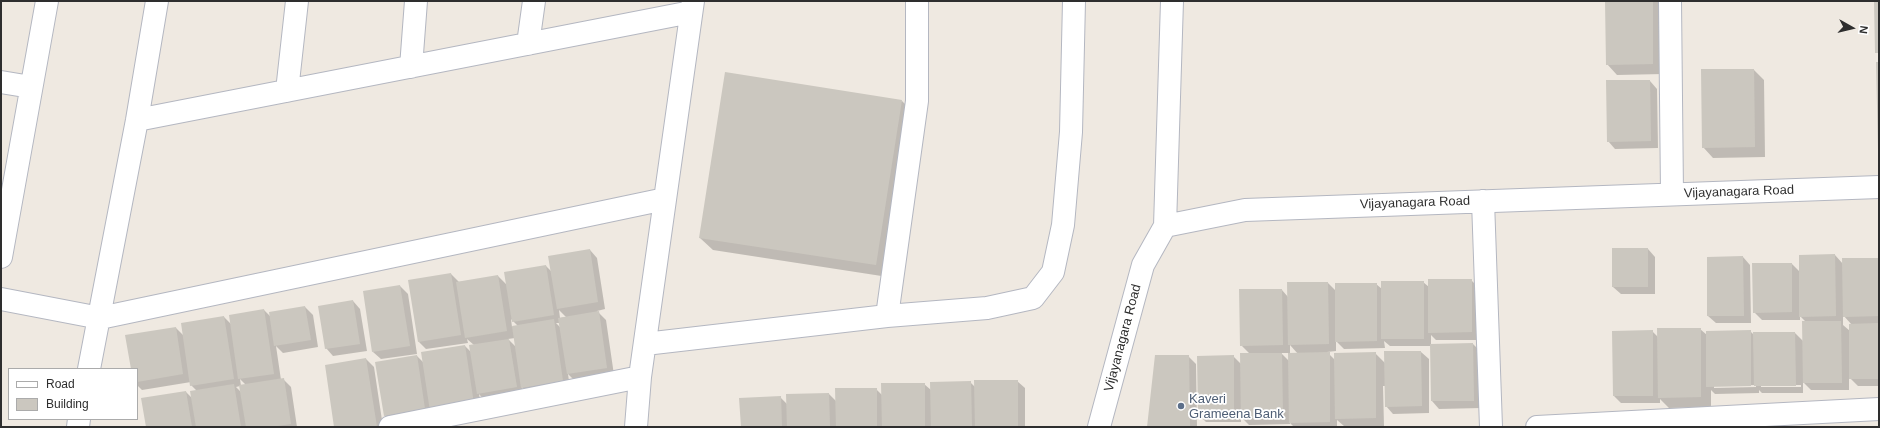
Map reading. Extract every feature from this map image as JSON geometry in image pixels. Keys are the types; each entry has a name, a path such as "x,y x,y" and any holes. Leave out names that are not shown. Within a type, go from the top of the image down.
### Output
{"street":[{"path":"1,257 7,180 31,88 47,1"},
{"path":"287,91 297,1"},
{"path":"411,67 416,1"},
{"path":"528,44 534,1"},
{"path":"887,316 917,101 918,1"},
{"path":"645,344 887,316 987,308 1033,298 1053,272 1063,225 1071,132 1074,1"},
{"path":"1165,226 1172,1"},
{"path":"1670,1 1672,194"},
{"path":"89,368 138,120 152,2"},
{"path":"138,120 528,44 692,6 640,377 636,427"},
{"path":"1,82 31,88"},
{"name":"Vijayanagara Road","path":"1099,427 1144,265 1165,226 1245,210 1879,187"},
{"path":"1,299 100,318 665,199"},
{"path":"1483,201 1491,427"},
{"path":"390,427 640,377"},
{"path":"1537,427 1775,421 1879,409"}],"building":[{"path":"1605,1 1653,1 1653,64 1606,65"},
{"path":"1874,1 1879,1 1879,53 1875,53"},
{"path":"1876,62 1879,62 1879,150 1878,150"},
{"path":"1701,69 1754,69 1755,147 1702,148"},
{"path":"725,72 902,100 876,265 699,238"},
{"path":"1606,80 1650,80 1651,141 1607,142"},
{"path":"1612,248 1648,248 1648,287 1612,287"},
{"path":"590,249 598,302 557,309 548,256"},
{"path":"1835,254 1836,316 1799,317 1799,255"},
{"path":"1743,256 1744,316 1707,316 1707,257"},
{"path":"1842,258 1879,258 1879,316 1843,317"},
{"path":"1752,263 1792,263 1792,312 1753,313"},
{"path":"546,265 554,315 512,322 504,272"},
{"path":"451,273 461,335 418,342 408,280"},
{"path":"498,275 507,331 465,338 456,282"},
{"path":"1428,279 1472,279 1472,332 1428,333"},
{"path":"1381,281 1424,281 1424,339 1381,339"},
{"path":"1287,282 1328,282 1329,344 1288,345"},
{"path":"1335,283 1377,283 1377,341 1335,342"},
{"path":"400,285 410,346 372,352 363,291"},
{"path":"1239,289 1282,289 1283,345 1240,346"},
{"path":"353,300 360,344 325,349 318,306"},
{"path":"305,306 311,340 274,346 269,312"},
{"path":"264,309 274,374 238,379 229,315"},
{"path":"599,311 607,368 567,374 558,318"},
{"path":"224,316 234,379 190,386 181,323"},
{"path":"554,319 563,381 521,388 512,326"},
{"path":"1802,321 1841,321 1842,383 1803,383"},
{"path":"1879,323 1879,379 1849,379 1849,324"},
{"path":"176,327 183,374 138,382 138,368 131,368 125,335"},
{"path":"1657,328 1701,328 1701,397 1658,398"},
{"path":"1653,330 1653,396 1613,396 1612,331"},
{"path":"1751,330 1751,386 1706,387 1706,331"},
{"path":"1753,332 1795,332 1796,386 1754,386"},
{"path":"509,339 517,387 477,394 469,345"},
{"path":"1473,343 1474,401 1431,401 1430,344"},
{"path":"465,345 474,404 430,411 421,352"},
{"path":"1384,351 1421,351 1422,406 1385,407"},
{"path":"1330,352 1330,422 1289,423 1288,353"},
{"path":"1376,352 1376,418 1335,419 1334,353"},
{"path":"1240,353 1282,353 1283,417 1241,418"},
{"path":"417,355 425,409 384,416 375,362"},
{"path":"1155,355 1189,355 1190,427 1147,427"},
{"path":"1234,355 1234,415 1198,415 1197,356"},
{"path":"366,358 377,427 334,427 325,365"},
{"path":"284,378 291,424 270,427 246,427 239,385"},
{"path":"974,380 1018,380 1018,427 975,427"},
{"path":"971,381 972,427 931,427 930,382"},
{"path":"881,383 925,383 925,427 882,427"},
{"path":"234,384 241,427 196,427 190,391"},
{"path":"835,388 877,388 877,427 836,427"},
{"path":"186,391 192,427 146,427 141,398"},
{"path":"829,393 830,427 787,427 786,394"},
{"path":"781,396 782,427 741,427 739,398"}],"place":[{"name":"Kaveri Grameena Bank","path":"1181,406"}]}
